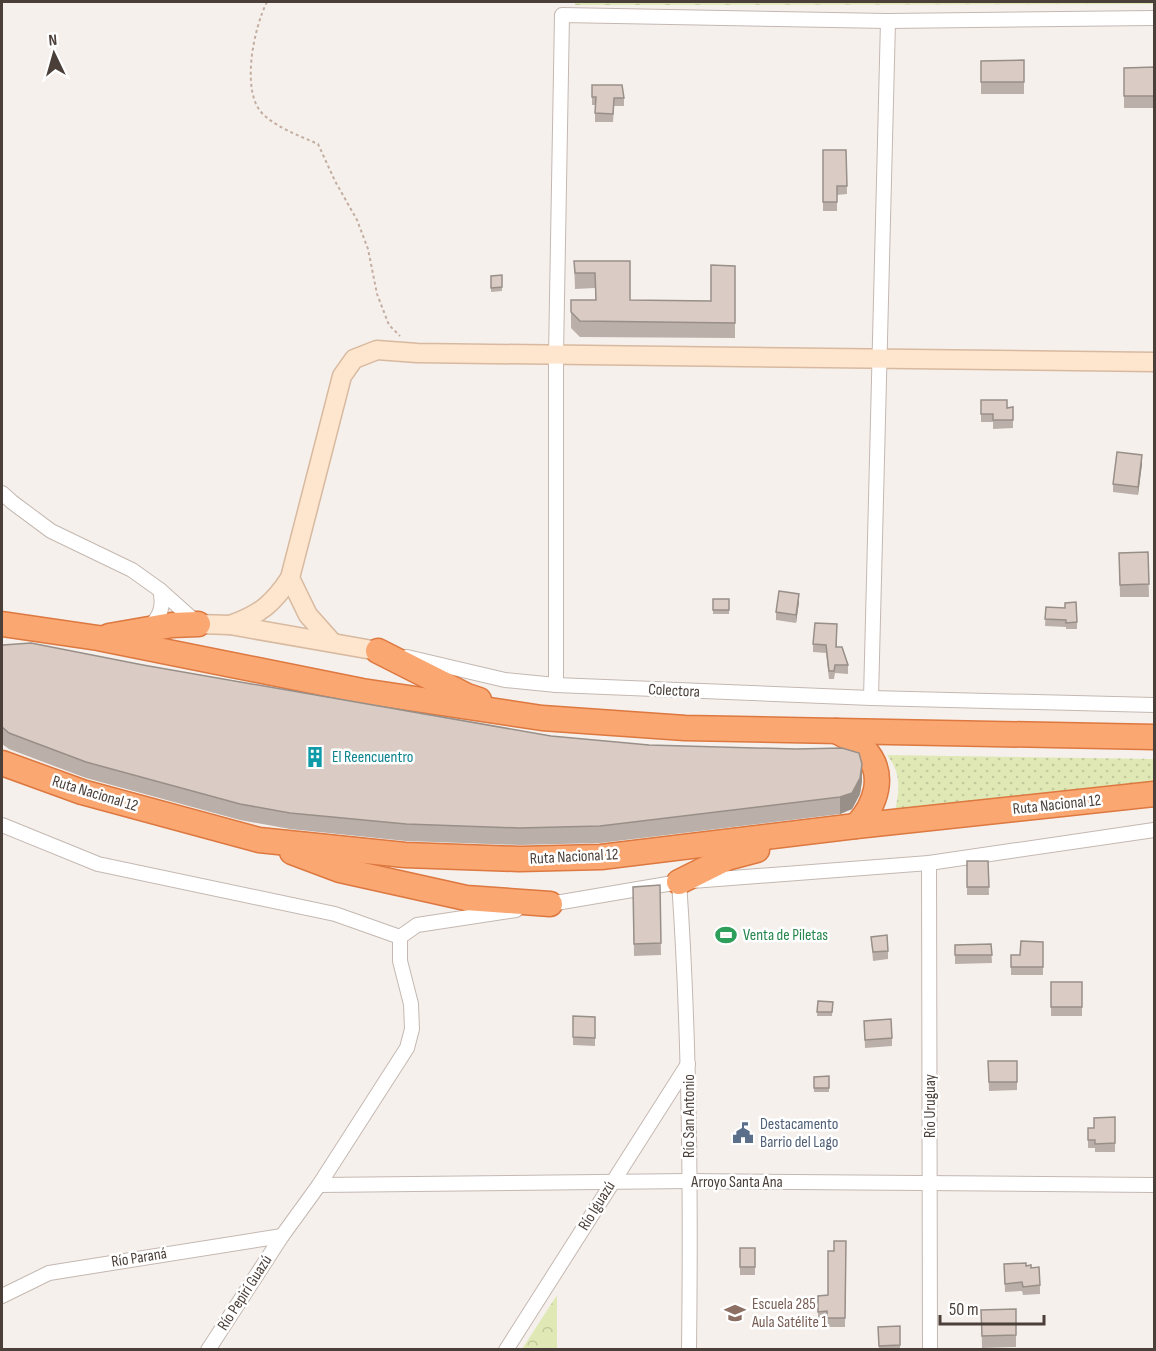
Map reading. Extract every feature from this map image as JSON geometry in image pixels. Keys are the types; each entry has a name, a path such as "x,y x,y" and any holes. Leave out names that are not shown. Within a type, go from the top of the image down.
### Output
{"highway":[{"path":"2,624 98,638 362,692 542,718 685,728 1155,737"},
{"path":"98,638 146,628 198,624"},
{"path":"2,640 5,637 33,629"},
{"path":"378,651 467,696 542,718"},
{"path":"836,731 865,750 874,765 877,782 875,798 868,814 856,826"},
{"name":"Ruta Nacional 12","path":"2,763 82,792 259,840 405,855 519,860 601,857 856,826 1155,794"},
{"path":"679,882 727,858 824,830"},
{"path":"259,840 340,870 455,896 550,904"}],"main road":[{"path":"230,625 265,608 279,595 290,578 342,376 354,359 377,350 879,360 1155,362"},
{"path":"290,578 308,615 332,642"},
{"name":"Colectora","path":"198,624 230,625 378,651"}],"street":[{"path":"556,685 556,355 562,15 888,21 1155,18"},
{"path":"871,698 888,21"},
{"path":"2,493 51,531 132,570 160,590 198,624"},
{"path":"146,628 153,623 162,608 160,590"},
{"name":"Colectora","path":"378,651 505,680 556,685 871,698 1155,705"},
{"path":"2,825 98,864 335,914 400,937 417,925 679,882 929,863 1155,830"},
{"name":"Río Uruguay","path":"929,863 930,1350"},
{"name":"Río San Antonio","path":"679,882 686,986 688,1064 689,1350"},
{"name":"Río Pepirí Guazú","path":"208,1350 282,1236 319,1185 407,1048 412,1029 411,1004 400,961 400,937"},
{"name":"Río Iguazú","path":"506,1350 688,1064"},
{"name":"Arroyo Santa Ana","path":"319,1185 689,1181 1155,1185"},
{"name":"Río Paraná","path":"2,1296 49,1273 282,1236"}],"path":[{"path":"267,2 252,45 252,95 263,115 290,132 318,144 334,181 357,220 368,249 377,294 389,326 417,352"}],"green space":[{"path":"575,2 1154,2 1154,4 575,5"},
{"path":"887,755 1154,759 1154,786 895,810 898,781 895,768"},
{"path":"557,1295 557,1349 522,1349"}],"building":[{"path":"1024,60 1024,82 981,82 981,61"},
{"path":"1155,67 1155,96 1124,96 1124,68"},
{"path":"592,85 622,85 624,98 614,98 613,114 595,113 596,97 592,97"},
{"path":"823,150 846,150 847,186 837,186 837,202 823,202"},
{"path":"574,261 630,261 630,300 711,301 711,265 735,266 735,323 580,321 571,312 571,300 596,300 595,273 575,273"},
{"path":"502,275 502,287 491,288 491,276"},
{"path":"981,400 1007,400 1007,408 1013,407 1013,420 993,420 993,414 981,414"},
{"path":"1117,452 1142,455 1138,487 1113,484"},
{"path":"1148,552 1149,584 1120,585 1119,553"},
{"path":"779,591 799,594 796,615 776,612"},
{"path":"713,599 729,599 729,610 713,610"},
{"path":"1076,602 1077,622 1066,623 1066,620 1045,619 1046,607 1065,608 1065,603"},
{"path":"815,623 837,624 836,647 842,647 848,665 835,665 834,671 829,671 826,645 813,644"},
{"name":"El Reencuentro","path":"31,643 143,665 551,736 649,745 842,748 859,753 862,764 860,778 852,793 840,797 600,826 519,828 406,824 290,813 240,804 86,762 9,733 2,727 2,647 3,645"},
{"path":"967,861 988,861 989,887 967,887"},
{"path":"660,885 661,943 634,944 633,887"},
{"path":"887,935 888,951 873,952 871,937"},
{"path":"1021,941 1043,942 1043,967 1011,967 1011,955 1020,955"},
{"path":"991,944 992,955 955,955 955,945"},
{"path":"1051,982 1082,982 1082,1007 1051,1007"},
{"path":"818,1001 833,1002 832,1012 817,1012"},
{"path":"573,1016 595,1017 595,1038 573,1037"},
{"path":"891,1019 892,1038 865,1040 864,1021"},
{"path":"988,1061 1017,1061 1017,1082 989,1082"},
{"path":"829,1076 829,1088 814,1088 814,1077"},
{"path":"1115,1117 1115,1143 1095,1144 1095,1140 1088,1140 1088,1128 1094,1128 1094,1118"},
{"path":"834,1241 846,1241 845,1318 827,1318 827,1311 818,1312 818,1296 828,1295 828,1251 834,1251"},
{"path":"740,1248 755,1248 755,1267 740,1267"},
{"path":"1026,1263 1026,1266 1031,1265 1031,1268 1039,1267 1040,1285 1023,1287 1022,1282 1005,1284 1004,1264"},
{"path":"1016,1309 1016,1335 982,1336 981,1310"},
{"path":"900,1326 900,1345 879,1346 878,1327"}],"place":[{"name":"El Reencuentro","path":"315,757"},
{"name":"Venta de Piletas","path":"726,935"},
{"name":"Destacamento Barrio del Lago","path":"743,1133"},
{"name":"Escuela 285 Aula Satélite 1","path":"735,1313"}]}
